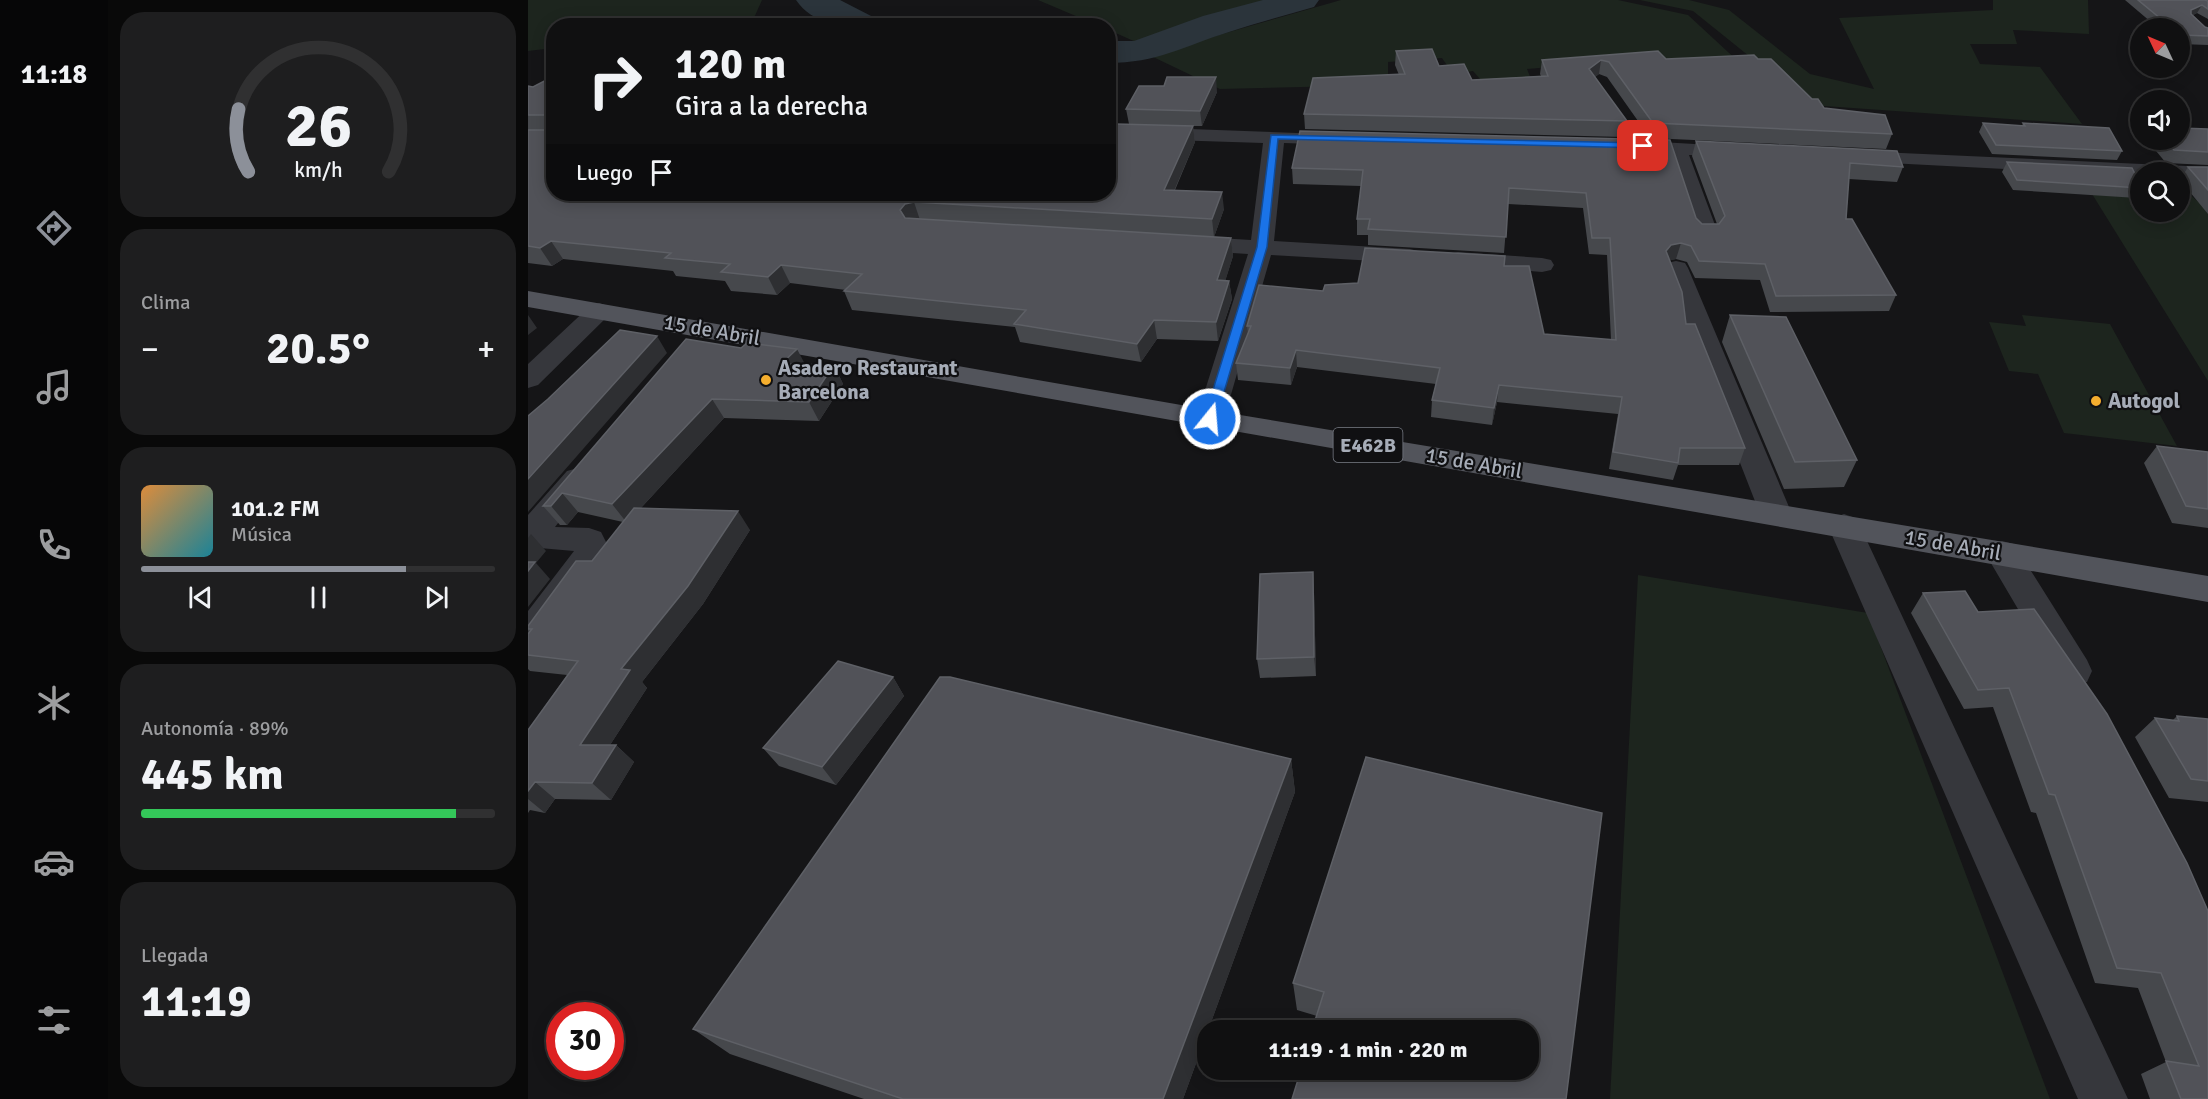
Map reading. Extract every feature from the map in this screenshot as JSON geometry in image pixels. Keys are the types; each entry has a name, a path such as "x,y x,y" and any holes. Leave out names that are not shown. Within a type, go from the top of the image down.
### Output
{"main road":[{"name":"15 de Abril","path":"528,299 1210,419 2208,589"}],"street":[{"path":"1630,128 1643,146"},
{"path":"1116,132 1359,140"},
{"path":"1210,419 1262,247 1274,137"},
{"path":"1608,145 1758,152"},
{"path":"1676,147 1706,233"},
{"path":"1840,156 2208,172"},
{"path":"1168,242 1542,265"},
{"path":"1676,268 1776,514"},
{"path":"528,379 599,311"},
{"path":"682,356 705,329"},
{"path":"528,638 593,550 589,540 538,537 532,532 600,453"},
{"path":"1844,526 2103,1099"},
{"path":"2002,553 2095,705"}],"shaded area":[{"path":"528,0 762,0 754,18 546,18 546,49 528,51"},
{"path":"1038,0 1276,0 1138,43 1116,33 1116,18 1080,18"},
{"path":"1341,0 1618,0 1688,15 1741,64 1713,66 1660,58 1527,69 1533,84 1487,87 1473,71 1453,74 1442,58 1388,62 1388,85 1220,89 1149,55"},
{"path":"1640,0 1689,0 1729,10 1810,74 1874,89 1839,18 1993,10 1993,0 2088,0 2089,34 2013,30 2017,44 1970,44 1980,64 2040,67 2082,124 1810,105 1693,11"},
{"path":"2084,181 2130,184 2130,222 2190,222 2190,194 2208,211 2208,381"},
{"path":"2022,315 2110,324 2177,446 2064,433 2038,374 2009,371 1989,322 2026,326"},
{"path":"1638,575 1868,613 2050,1099 1610,1099"}],"building":[{"path":"2138,0 2208,1 2208,9 2202,5 2191,10 2191,14 2208,28 2208,36 2190,35 2190,18 2160,18"},
{"path":"1432,49 1439,66 1464,64 1472,80 1548,76 1542,60 1658,51 1666,59 1754,55 1758,59 1771,59 1812,99 1818,99 1824,108 1885,115 1892,134 1653,123 1609,62 1601,60 1589,69 1627,121 1304,114 1313,78 1405,74 1396,51"},
{"path":"1167,77 1216,77 1200,111 1126,109 1139,86 1164,86"},
{"path":"546,80 546,201 1116,201 1117,124 1193,126 1164,190 1222,192 1212,219 914,202 905,204 900,210 905,218 1231,238 1217,280 1229,281 1216,322 1154,320 1137,344 1014,324 1026,310 844,291 862,274 781,265 768,277 721,272 730,264 665,258 671,253 551,241 540,248 528,246 528,130 545,130 545,115 528,115 528,86 533,87"},
{"path":"1983,123 2109,128 2122,151 1996,145"},
{"path":"2190,128 2208,129 2208,152 2174,150 2190,150"},
{"path":"1300,131 1670,140 1696,218 1702,224 1719,224 1725,216 1696,141 1897,151 1903,167 1850,163 1846,219 1852,219 1896,295 1776,296 1765,264 1699,261 1691,246 1681,243 1671,245 1666,251 1682,292 1686,324 1695,324 1745,448 1680,448 1678,463 1613,452 1622,397 1499,385 1494,408 1432,400 1440,368 1296,350 1290,368 1236,363 1251,326 1247,326 1259,285 1323,291 1325,285 1358,283 1365,248 1505,256 1504,266 1529,266 1544,334 1616,340 1610,238 1592,238 1586,193 1509,188 1506,237 1368,229 1370,219 1357,219 1363,170 1292,168"},
{"path":"2007,162 2130,168 2130,187 2017,180"},
{"path":"2190,167 2208,167 2208,190 2190,169"},
{"path":"1730,315 1786,317 1857,460 1795,462"},
{"path":"620,330 657,336 528,479 528,416"},
{"path":"686,339 741,348 747,343 797,349 781,364 834,365 809,402 712,399 612,504 562,493 551,506 543,506"},
{"path":"2157,446 2208,452 2208,509 2186,506"},
{"path":"634,508 738,511 688,586 621,669 630,670 580,745 616,745 592,783 535,782 528,791 528,730 578,661 528,655 528,634 532,629 528,629 528,626 576,561 592,561"},
{"path":"528,562 535,562 528,571"},
{"path":"1313,572 1314,657 1257,659 1260,574"},
{"path":"1965,591 1978,612 2034,609 2107,714 2187,863 2208,911 2208,1099 2181,1099 2166,1061 2199,1066 2161,973 2117,968 2055,795 2049,794 2009,688 1978,690 1923,593"},
{"path":"838,661 893,677 822,767 763,748"},
{"path":"940,677 950,677 1291,759 1163,1099 903,1099 693,1029"},
{"path":"2177,716 2208,719 2208,781 2191,779 2155,718 2179,721"},
{"path":"1366,757 1602,813 1566,1099 1292,1099 1298,1080 1539,1080 1539,1020 1315,1020 1324,992 1293,983"}],"waterway":[{"path":"813,0 847,18"},
{"path":"1116,52 1138,52 1216,24 1302,0"}],"place":[{"name":"Asadero Restaurant Barcelona","path":"766,380"},
{"name":"Autogol","path":"2096,401"}],"route":[{"path":"1210,419 1262,247 1274,137 1643,146"}]}
